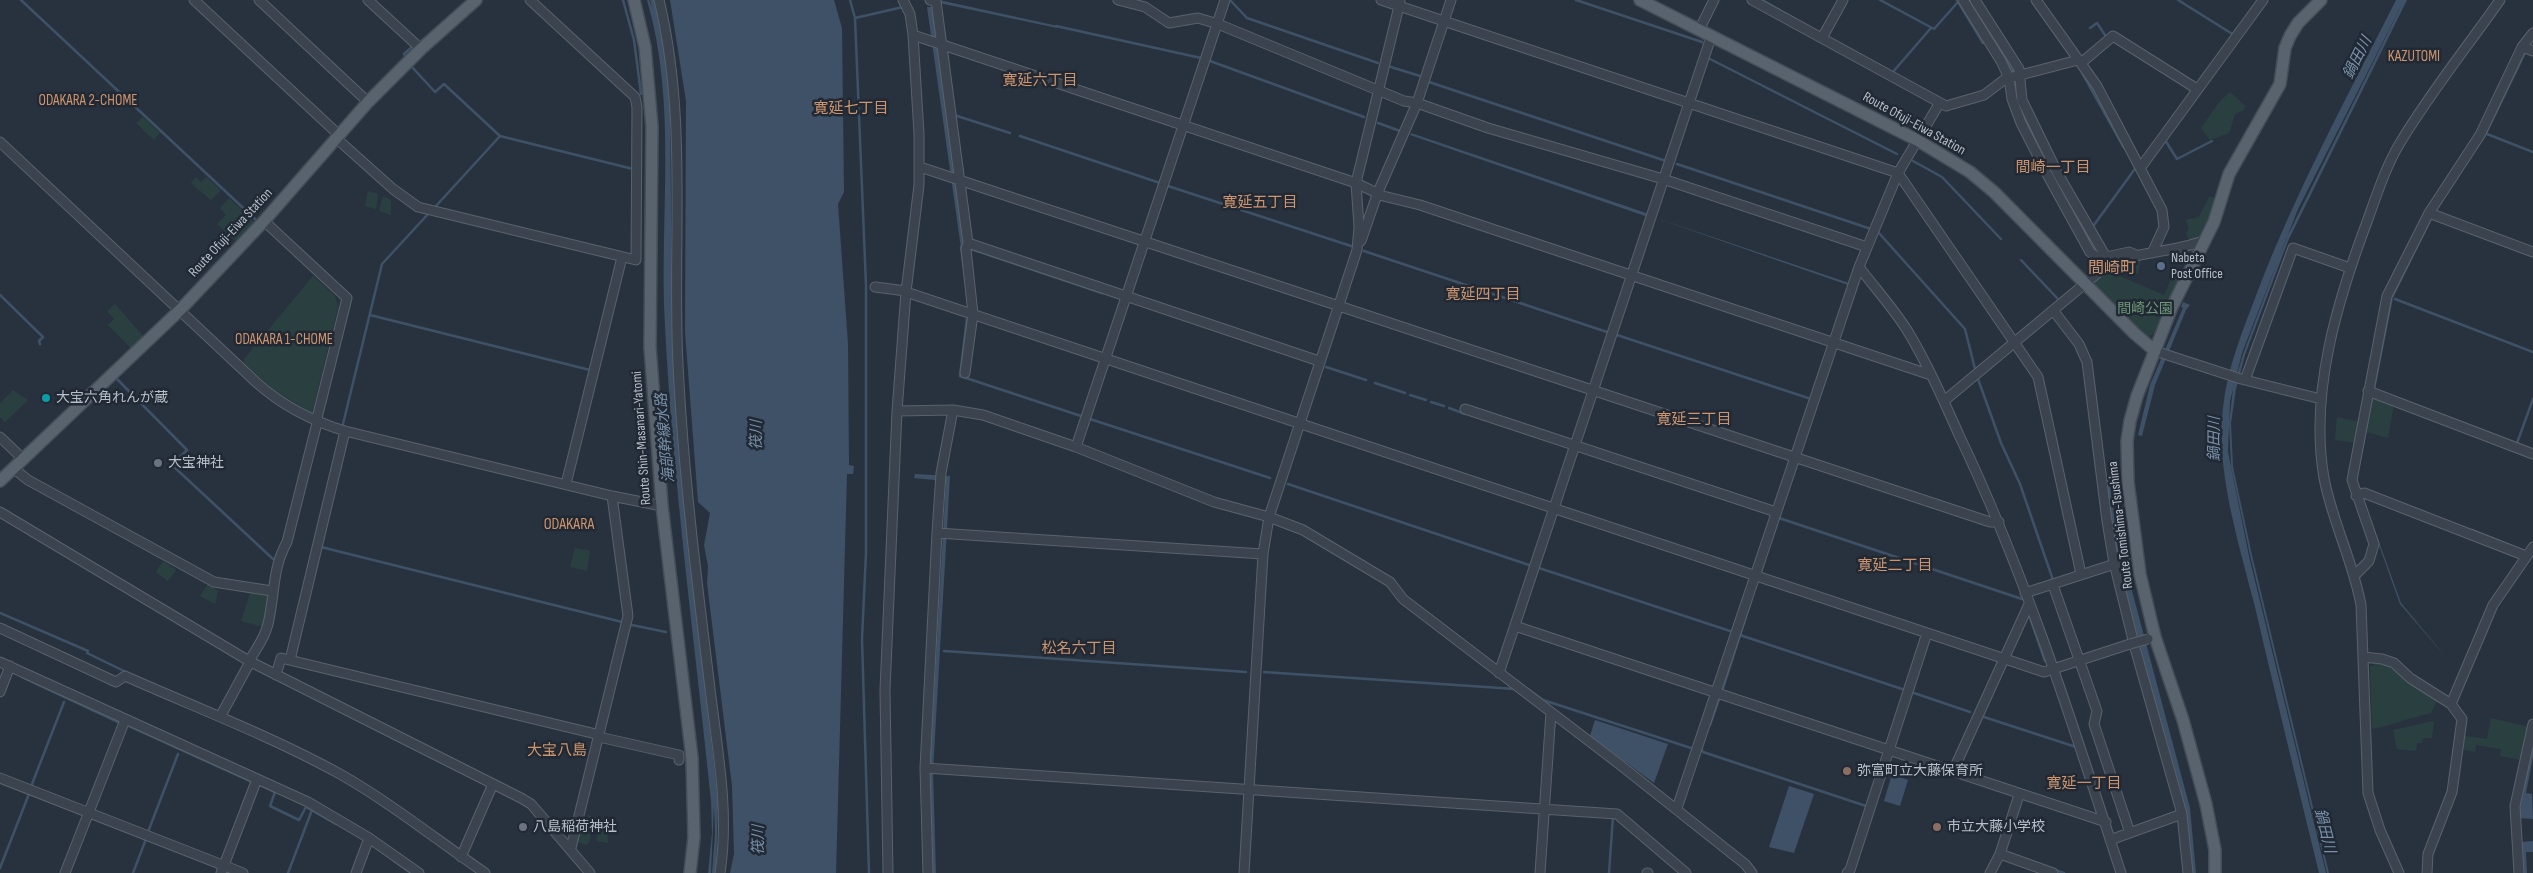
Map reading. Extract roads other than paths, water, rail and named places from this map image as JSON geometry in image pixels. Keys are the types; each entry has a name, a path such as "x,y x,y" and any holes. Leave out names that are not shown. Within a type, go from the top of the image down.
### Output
{"main road":[{"name":"Route Ofuji-Eiwa Station","path":"0,481 180,310 264,221 368,102 420,49 476,0"},
{"name":"Route Shin-Masanari-Yatomi","path":"634,0 645,48 652,127 650,347 662,506 692,758 694,837 690,873"},
{"name":"Route Ofuji-Eiwa Station","path":"1640,0 1917,140 1970,172 2085,283 2134,334 2162,354"},
{"name":"Route Tomishima-Tsushima","path":"2215,873 2215,850 2198,773 2183,720 2151,638 2132,517 2127,458 2130,422 2162,354 2172,307 2202,241 2214,222 2229,174 2280,84 2283,57 2290,36 2321,0"}],"street":[{"path":"194,0 393,189 418,207 636,260 637,107 635,97 530,0"},
{"path":"258,0 368,102"},
{"path":"368,0 420,49"},
{"path":"659,0 670,50 676,107 678,364 691,534 723,804 724,829 720,873"},
{"path":"888,873 885,690 897,411 906,292 920,167 913,35 910,14 903,0"},
{"path":"930,0 936,1 938,43 956,179 968,243 966,249 973,314 965,373"},
{"path":"1118,0 1145,7 1169,23 1198,18 1218,24 1404,101 1417,103 1488,128 1663,179 1866,247"},
{"path":"1076,447 1225,0"},
{"path":"1381,0 1400,3 1444,20 1898,173 2040,381 2081,574"},
{"path":"1244,873 1263,554 1269,517 1357,250 1378,192 1417,103 1450,0"},
{"path":"1699,30 1714,0"},
{"path":"1752,0 1939,104 1946,106 1980,97 2009,78 2080,61 2114,36 2198,89"},
{"path":"1822,38 1843,0"},
{"path":"1963,0 2001,61 2009,78 2012,99 2047,174 2090,252 2106,265"},
{"path":"1975,0 2019,69 2022,100 2058,174 2106,257 2128,252 2134,254"},
{"path":"2036,0 2097,86 2162,210 2164,221 2160,239 2152,253"},
{"path":"2141,167 2263,0"},
{"path":"2398,873 2380,830 2368,793 2365,759 2361,605 2355,575 2331,506 2324,477 2321,448 2321,399 2326,362 2350,268 2377,194 2400,142 2500,0"},
{"path":"1357,250 1359,227 1356,183 1400,3"},
{"path":"2355,575 2369,561 2374,544 2360,494 2352,480 2372,392 2388,296 2432,214 2480,135 2527,49 2533,33"},
{"path":"913,35 1378,192 1931,375"},
{"path":"1499,673 1711,37"},
{"path":"1677,808 1866,247 1898,173 1939,104"},
{"path":"0,142 269,394 316,422 612,496 662,506"},
{"path":"920,167 1794,459 1990,522 1999,522"},
{"path":"2432,214 2533,252"},
{"path":"220,717 249,661 265,636 269,623 272,591 279,556 287,542 347,298 264,221"},
{"path":"1944,401 2106,265 2134,254 2186,248 2202,241"},
{"path":"968,243 1319,361"},
{"path":"2243,380 2293,248 2350,268"},
{"path":"566,484 622,257"},
{"path":"1859,267 1906,328 1944,401 1999,522 2106,822 2121,873"},
{"path":"875,287 906,292 973,314 2044,672 2151,638"},
{"path":"2053,310 2080,344 2086,362 2106,521 2119,562 2135,648 2182,814 2188,873"},
{"path":"2162,354 2243,380 2321,399"},
{"path":"2372,392 2533,454"},
{"path":"1465,409 1776,512"},
{"path":"897,411 954,410 983,415 1076,447 1214,502 1269,517 1303,530 1390,582 1403,599 1677,808 1746,864 1752,873"},
{"path":"928,873 930,768 942,533 941,483 954,410"},
{"path":"290,660 346,431"},
{"path":"0,437 23,459"},
{"path":"13,468 28,480 214,582 272,591"},
{"path":"2360,494 2526,556"},
{"path":"571,848 628,616 612,496"},
{"path":"0,512 249,661 531,804 571,848 590,873"},
{"path":"2119,562 2132,517"},
{"path":"942,533 1263,554"},
{"path":"2450,704 2493,605 2533,547"},
{"path":"2025,593 2119,562"},
{"path":"2053,585 2097,711 2094,724 2130,833"},
{"path":"1953,771 2029,604"},
{"path":"1515,626 1953,771 2019,795 2106,822"},
{"path":"0,628 116,682 125,676 299,752 341,775 422,827 485,873"},
{"path":"1847,873 1850,870 1928,633"},
{"path":"2363,657 2382,658 2394,663 2410,678 2450,704 2460,714 2462,727 2452,792 2428,854 2427,873"},
{"path":"276,675 281,658 678,755 679,760"},
{"path":"0,662 308,802 369,838 419,873"},
{"path":"0,692 10,666"},
{"path":"1540,873 1551,712"},
{"path":"65,873 125,720"},
{"path":"2519,873 2515,806 2533,724"},
{"path":"930,768 1617,814 1686,873"},
{"path":"0,778 222,869 244,873"},
{"path":"222,869 257,779"},
{"path":"461,856 493,784"},
{"path":"1990,873 2000,854 2019,795"},
{"path":"2110,840 2182,814"},
{"path":"356,873 369,838"},
{"path":"2000,854 2053,873"}],"water":[{"path":"647,0 649,0 652,7 650,0 654,0 658,12 670,89 672,341 687,527 718,801 716,873 712,873 715,833 714,805 711,873 708,873 712,833 711,801 673,445 665,326 665,121 662,80"},
{"name":"筏川","path":"670,0 834,0 842,28 844,192 838,204 848,344 849,465 854,466 853,474 847,474 836,873 730,873 734,854 732,786 707,583 708,566 704,545 710,513 698,502 685,332 686,101"},
{"path":"939,0 1058,26 1057,28 939,3"},
{"path":"1967,0 1971,0 2016,72 2019,97 2092,239 2088,241 2059,189"},
{"path":"2396,0 2404,0 2298,209 2242,353 2230,401 2228,452 2249,556 2326,873 2319,873 2235,531 2222,455 2221,431 2223,408 2228,378 2236,349 2272,255 2323,145"},
{"path":"2404,0 2407,0 2288,241 2245,355 2236,389 2231,423 2233,467 2252,555 2329,873 2327,873 2250,555 2231,466 2229,423 2233,389 2243,354 2286,239"},
{"path":"927,7 933,7 965,245 961,248"},
{"path":"2533,39 2487,134 2436,211 2393,298 2357,481 2401,603 2445,656 2400,604 2356,481 2391,298 2430,219"},
{"path":"1411,133 1649,214 1648,217 1410,135"},
{"path":"1653,217 1849,283 1848,285"},
{"path":"2183,302 2190,305 2186,310 2155,385 2142,436 2138,435 2150,385 2183,308 2181,307"},
{"path":"2111,469 2116,471 2112,482 2111,496 2120,546 2190,808 2196,873 2192,873 2180,787 2147,673 2117,557 2106,500 2106,481"},
{"path":"915,474 950,476 933,771 936,873 932,873 930,766 946,481 914,478"},
{"path":"1595,720 1668,744 1654,783 1590,736"},
{"path":"2533,742 2533,757 2526,793 2532,794 2533,819 2519,818 2518,807"},
{"path":"1892,774 1908,780 1900,806 1884,801"},
{"path":"1789,786 1814,794 1794,853 1769,847"},
{"path":"2533,841 2533,852 2526,852 2527,873 2523,873 2521,842"}],"waterway":[{"path":"21,0 255,219"},
{"path":"623,0 634,40 641,94"},
{"path":"850,0 855,18 866,285 866,553 862,639 869,873"},
{"path":"1576,0 1702,42"},
{"path":"1762,0 1795,19"},
{"path":"1880,0 1934,29 1958,2"},
{"path":"1957,0 1983,43"},
{"path":"2178,0 2234,35"},
{"path":"1231,1 1247,18 1378,63"},
{"path":"855,18 903,7"},
{"path":"2090,28 2097,23 2107,38"},
{"path":"1056,26 1201,58"},
{"path":"1892,73 1931,28"},
{"path":"405,56 404,54 414,45"},
{"path":"1710,59 1897,154"},
{"path":"1210,61 1364,117"},
{"path":"412,67 435,92 444,84 500,136 633,169"},
{"path":"1391,67 1420,76"},
{"path":"2082,73 2124,148"},
{"path":"1429,82 1666,161"},
{"path":"954,115 1010,133"},
{"path":"1378,123 1400,131"},
{"path":"2487,134 2533,152"},
{"path":"436,206 500,136"},
{"path":"1020,136 1160,183"},
{"path":"2165,140 2177,159 2212,141"},
{"path":"1913,161 1942,177 2001,239"},
{"path":"1677,164 1871,229"},
{"path":"2094,225 2137,166"},
{"path":"1168,186 1351,246"},
{"path":"343,424 382,264 429,213"},
{"path":"1878,232 1965,329 1975,369"},
{"path":"963,245 961,247 965,276"},
{"path":"971,249 1102,293"},
{"path":"1364,251 1607,332"},
{"path":"2021,260 2058,299"},
{"path":"0,295 43,337 39,341 40,344"},
{"path":"2395,299 2533,352"},
{"path":"370,315 590,370"},
{"path":"967,318 960,376 1081,416"},
{"path":"1617,335 1808,398"},
{"path":"1326,367 1366,380"},
{"path":"117,379 187,450 172,465 273,559"},
{"path":"1978,379 2001,443 2020,484 2053,580"},
{"path":"1375,383 1405,393"},
{"path":"1410,395 1426,400"},
{"path":"2517,443 2533,399"},
{"path":"1431,402 1444,406"},
{"path":"1449,408 1465,414"},
{"path":"1090,419 1270,478"},
{"path":"1288,484 1529,565"},
{"path":"1778,520 1779,518 2022,599"},
{"path":"2472,530 2522,550"},
{"path":"321,547 622,622"},
{"path":"1761,572 1765,559"},
{"path":"1539,568 1730,631"},
{"path":"1723,688 1750,604"},
{"path":"0,613 88,651 87,653 126,672"},
{"path":"2029,615 2045,661"},
{"path":"632,625 666,632"},
{"path":"1740,635 1902,689"},
{"path":"944,651 1246,672"},
{"path":"1264,672 1515,689"},
{"path":"22,677 118,722"},
{"path":"1528,689 1543,700 1691,748"},
{"path":"1914,693 1970,712"},
{"path":"1710,725 1719,699"},
{"path":"32,784 64,702"},
{"path":"1984,717 2076,747"},
{"path":"129,726 250,781"},
{"path":"1701,749 1703,752 1866,806"},
{"path":"148,832 178,754"},
{"path":"258,784 275,792 270,806 299,820 306,807 336,824"},
{"path":"0,868 29,794"},
{"path":"288,873 312,810"},
{"path":"1609,873 1613,816"},
{"path":"133,873 146,839"},
{"path":"394,861 411,873"},
{"path":"2055,870 2064,873"}],"place":[{"name":"Nabeta Post Office","path":"2161,266"},
{"name":"大宝六角れんが蔵","path":"46,398"},
{"name":"大宝神社","path":"158,463"},
{"name":"弥富町立大藤保育所","path":"1847,771"},
{"name":"八島稲荷神社","path":"523,827"},
{"name":"市立大藤小学校","path":"1937,827"}],"district":[{"name":"KAZUTOMI","path":"2414,57"},
{"name":"寛延六丁目","path":"1040,81"},
{"name":"ODAKARA 2-CHOME","path":"88,101"},
{"name":"寛延七丁目","path":"851,109"},
{"name":"間崎一丁目","path":"2053,168"},
{"name":"寛延五丁目","path":"1260,203"},
{"name":"間崎町","path":"2112,269"},
{"name":"寛延四丁目","path":"1483,295"},
{"name":"ODAKARA 1-CHOME","path":"284,340"},
{"name":"寛延三丁目","path":"1694,420"},
{"name":"ODAKARA","path":"569,525"},
{"name":"寛延二丁目","path":"1895,566"},
{"name":"松名六丁目","path":"1079,649"},
{"name":"大宝八島","path":"557,751"},
{"name":"寛延一丁目","path":"2084,784"}],"water label":[{"name":"鍋田川","path":"2358,58"},
{"name":"海部幹線水路","path":"666,438"},
{"name":"鍋田川","path":"2215,439"},
{"name":"鍋田川","path":"2324,831"}],"park label":[{"name":"間崎公園","path":"2145,309"}]}
